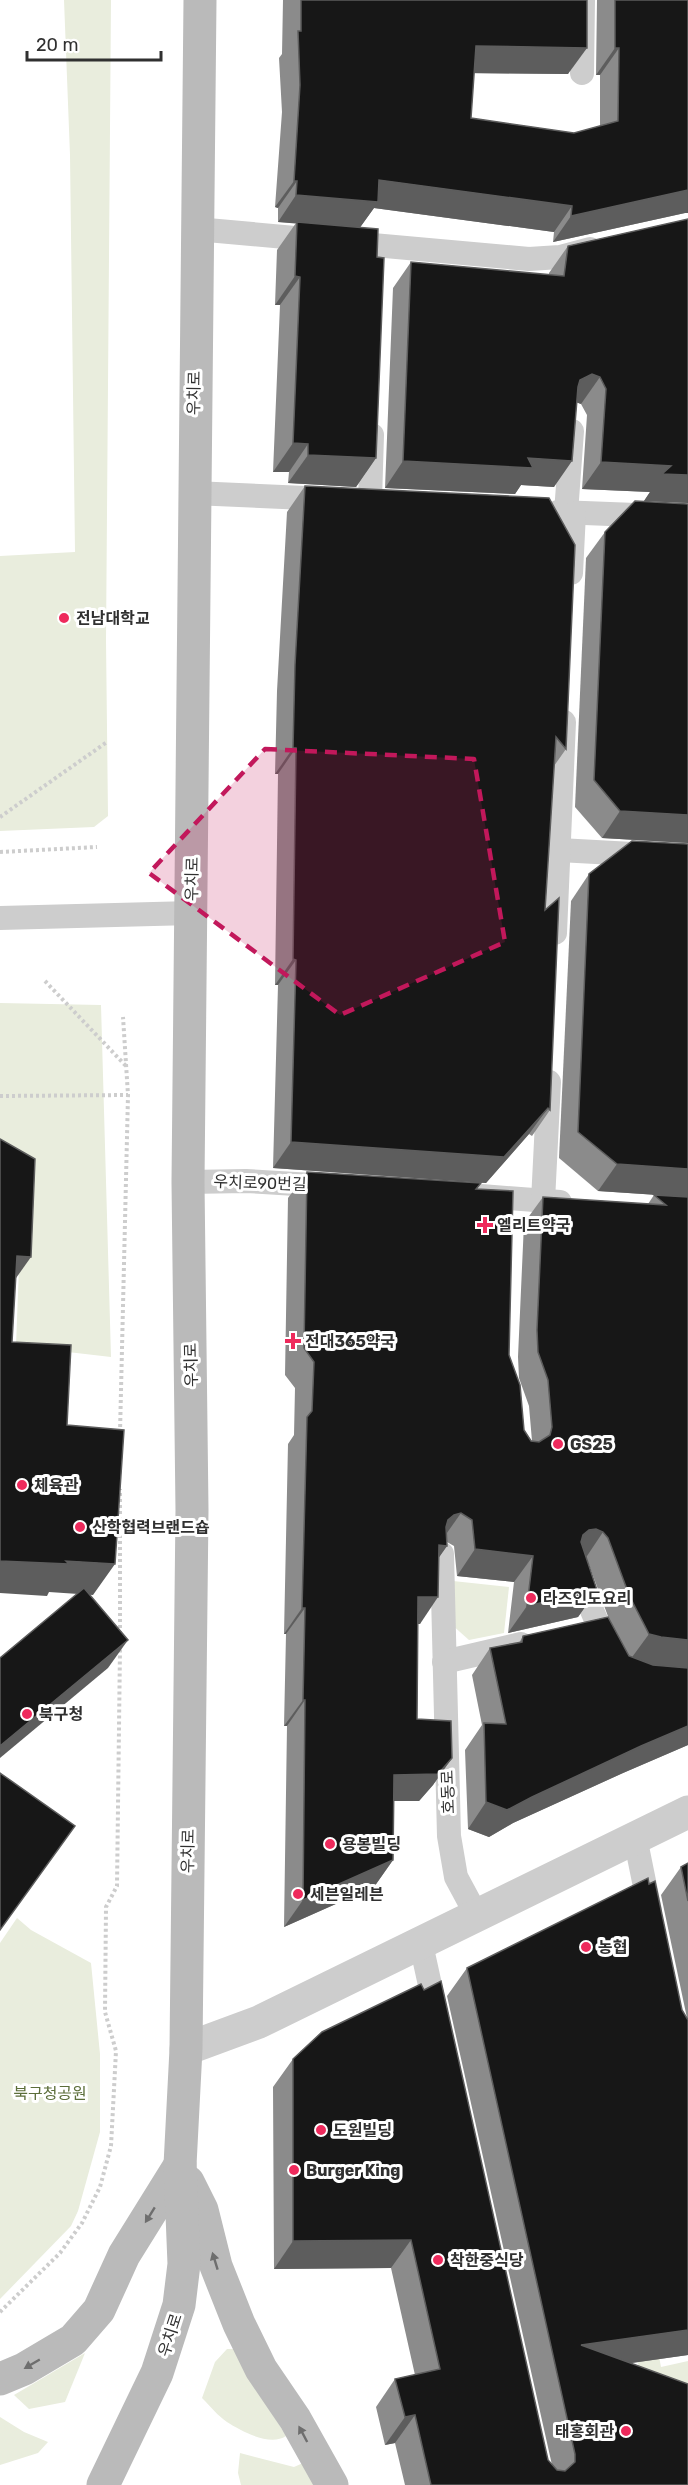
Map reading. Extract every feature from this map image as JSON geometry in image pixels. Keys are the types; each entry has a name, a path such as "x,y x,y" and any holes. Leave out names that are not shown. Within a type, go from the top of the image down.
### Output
{"main road":[{"name":"우치로","path":"103,2485 157,2373 179,2305 184,2264 180,2165 186,2049 192,1510 188,1182 192,913 193,493 200,0"},
{"path":"0,2379 24,2369 73,2340 99,2310 124,2255 180,2165"},
{"path":"180,2165 202,2210 216,2266 239,2324 261,2369 295,2419 332,2485"}],"street":[{"path":"186,2049 259,2022 688,1812"}],"lane":[{"path":"582,73 583,0"},
{"path":"196,229 380,256 544,259 608,245"},
{"path":"193,493 381,502 374,408"},
{"path":"570,594 573,415"},
{"path":"531,511 688,518"},
{"path":"554,955 565,699"},
{"path":"559,850 688,857"},
{"path":"0,918 192,913"},
{"path":"543,1201 549,1060"},
{"name":"우치로90번길","path":"188,1182 246,1181 350,1188"},
{"path":"453,1195 510,1210 543,1201 577,1203"},
{"name":"호동로","path":"442,1554 449,1836 456,1877 477,1916"},
{"path":"576,1570 586,1629 620,1672"},
{"path":"444,1662 543,1639"},
{"path":"635,1837 656,1937"},
{"path":"421,1944 442,2039"}],"path":[{"path":"0,817 107,742"},
{"path":"0,852 96,847"},
{"path":"45,981 126,1066"},
{"path":"120,1442 128,1095 123,1017"},
{"path":"0,1096 128,1095"},
{"path":"0,2312 60,2253 82,2223 100,2187 111,2146 116,2051 105,2012 106,1907 117,1886 120,1477"}],"highlighted area":[{"path":"265,749 474,759 505,942 340,1015 149,873"}],"green space":[{"path":"64,0 111,0 106,640 108,816 94,827 0,831 0,556 75,552 70,155"},
{"path":"0,1003 101,1005 111,1357 16,1346 23,1161 0,1159"},
{"path":"453,1581 509,1587 504,1633 469,1640 451,1624"},
{"name":"북구청공원","path":"17,1918 31,1930 91,1963 100,2054 100,2132 78,2211 71,2226 0,2299 0,1943"},
{"path":"656,2340 661,2367 688,2361 688,2389 639,2367 632,2344"},
{"path":"227,2349 234,2349 286,2436 272,2440 248,2433 224,2420 202,2398 215,2362"},
{"path":"85,2353 65,2402 29,2409 14,2395"},
{"path":"0,2417 24,2432 48,2442 38,2453 0,2465"},
{"path":"240,2453 294,2467 303,2463 316,2485 241,2485 238,2473"}],"building":[{"path":"301,0 587,0 587,48 476,46 471,118 574,133 618,121 619,48 615,48 615,0 688,0 688,190 571,216 572,206 379,180 378,202 296,195 297,181 294,181 300,85 298,31 301,31"},
{"path":"688,219 688,475 662,474 671,466 601,462 606,389 600,377 592,374 580,380 578,387 572,461 528,458 533,468 403,461 411,262 564,276 568,246"},
{"path":"297,222 378,229 377,257 384,258 376,458 308,455 308,444 293,443 300,277 295,276"},
{"path":"305,486 549,498 575,545 566,749 556,737 545,910 559,898 550,1110 548,1108 504,1157 291,1142 296,960 293,959 296,748 293,748"},
{"path":"635,501 688,504 688,815 620,811 594,780 605,532"},
{"path":"632,841 688,844 688,1169 617,1164 578,1132 589,874"},
{"path":"0,1139 35,1159 31,1257 17,1256 12,1342 71,1345 67,1425 124,1430 115,1564 0,1561"},
{"path":"307,1172 481,1183 476,1189 513,1191 509,1355 520,1385 524,1430 531,1441 539,1442 550,1435 552,1427 548,1380 538,1352 537,1330 543,1197 666,1205 654,1195 688,1197 688,1640 649,1634 629,1595 608,1538 603,1532 596,1529 589,1530 583,1535 581,1542 597,1590 527,1606 533,1556 475,1549 472,1520 461,1513 454,1515 448,1520 446,1527 447,1546 439,1545 438,1597 418,1597 417,1719 451,1721 452,1758 438,1774 394,1775 393,1860 303,1900 305,1608 302,1608 307,1417 312,1411 314,1362 304,1348"},
{"name":"북구청","path":"84,1588 128,1640 0,1746 0,1658"},
{"path":"608,1617 629,1656 653,1665 688,1668 688,1726 507,1810 486,1802 484,1723 506,1724 490,1648 522,1642 523,1636"},
{"path":"0,1773 75,1826 0,1930"},
{"path":"688,1863 688,1901 681,1867"},
{"path":"648,1878 649,1884 655,1881 682,2010 688,2020 688,2330 581,2345 688,2384 688,2485 431,2485 415,2415 405,2417 395,2379 440,2369 411,2240 293,2241 293,2059 322,2032 421,1984 424,1990 441,1981 548,2460 557,2470 565,2471 575,2462 575,2454 467,1968"}],"place":[{"name":"전남대학교","path":"64,618"},
{"name":"엘리트약국","path":"485,1225"},
{"name":"전대365약국","path":"293,1341"},
{"name":"GS25","path":"558,1444"},
{"name":"체육관","path":"22,1485"},
{"name":"산학협력브랜드숍","path":"80,1527"},
{"name":"라즈인도요리","path":"531,1598"},
{"name":"북구청","path":"27,1714"},
{"name":"용봉빌딩","path":"330,1844"},
{"name":"세븐일레븐","path":"298,1894"},
{"name":"농협","path":"586,1947"},
{"name":"도원빌딩","path":"321,2130"},
{"name":"Burger King","path":"294,2170"},
{"name":"착한중식당","path":"438,2260"},
{"name":"태홍회관","path":"626,2431"}]}
